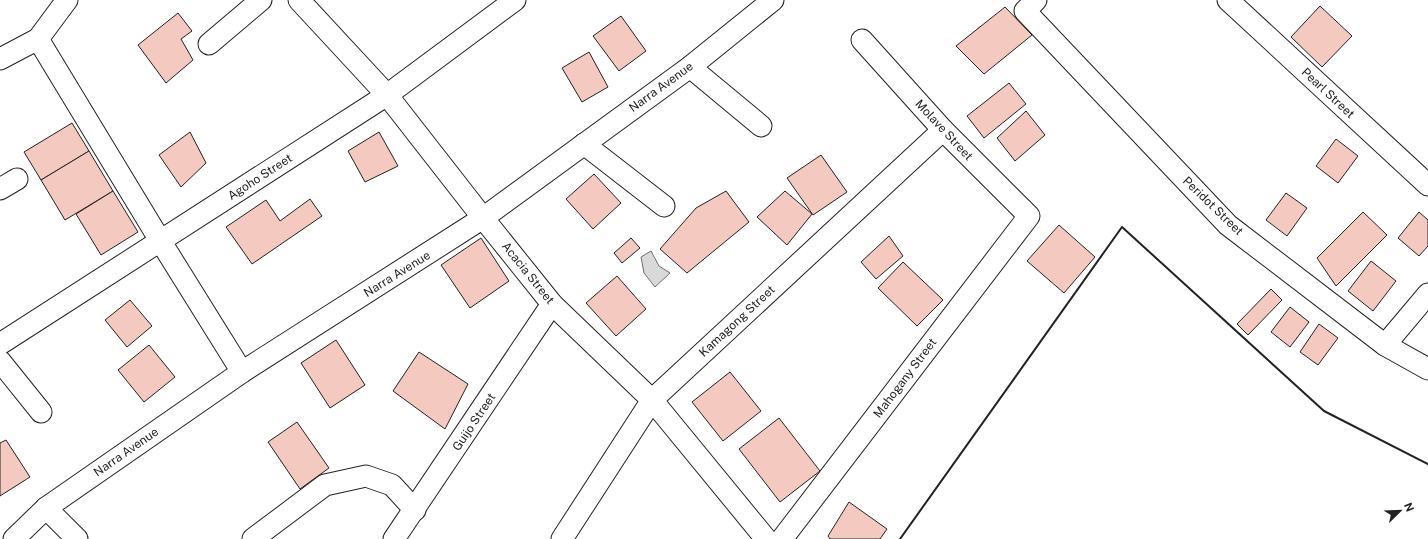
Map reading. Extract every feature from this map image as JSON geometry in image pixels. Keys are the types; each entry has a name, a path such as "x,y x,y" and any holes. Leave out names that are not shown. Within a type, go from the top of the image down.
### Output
{"street":[{"path":"0,59 38,38 67,0"},
{"path":"208,44 260,0"},
{"name":"Acacia Street","path":"299,0 387,95 552,304 652,400 766,539"},
{"name":"Agoho Street","path":"0,344 161,242 387,95 514,0"},
{"name":"Narra Avenue","path":"14,539 46,508 242,372 483,218 690,67 774,0"},
{"name":"Pearl Street","path":"1228,0 1428,185"},
{"name":"Peridot Street","path":"1031,5 1228,225 1385,345 1428,369"},
{"path":"38,38 161,242 242,372"},
{"name":"Molave Street","path":"862,40 943,130 1029,216"},
{"path":"690,67 761,126"},
{"name":"Kamagong Street","path":"562,539 652,400 943,130"},
{"path":"584,144 664,206"},
{"name":"Mahogany Street","path":"782,539 1029,216"},
{"path":"1385,345 1428,294"},
{"name":"Guijo Street","path":"394,539 415,510 552,304"},
{"path":"0,361 41,412"},
{"path":"253,539 325,485 366,476 392,485 415,510"},
{"path":"46,508 77,539"}],"shaded area":[{"path":"651,251 659,266 670,273 655,287 644,273 641,257"}],"building":[{"path":"1320,6 1352,36 1322,67 1291,37"},
{"path":"1005,7 1032,35 984,74 956,46"},
{"path":"178,13 192,31 181,39 193,60 166,83 138,45"},
{"path":"621,16 646,51 619,71 593,36"},
{"path":"589,52 608,87 582,102 562,68"},
{"path":"1009,83 1026,104 984,138 967,116"},
{"path":"1026,111 1045,135 1015,161 997,138"},
{"path":"72,123 89,151 41,180 24,152"},
{"path":"190,132 206,163 181,187 159,155"},
{"path":"379,132 398,166 365,182 348,151"},
{"path":"1336,139 1358,156 1338,183 1316,166"},
{"path":"89,151 113,191 65,220 41,180"},
{"path":"821,155 847,192 813,215 787,178"},
{"path":"594,174 621,203 593,229 566,199"},
{"path":"113,191 138,232 101,255 76,214"},
{"path":"726,191 749,222 687,273 660,249 696,208"},
{"path":"785,191 812,214 787,245 757,217"},
{"path":"1286,193 1307,208 1287,236 1266,220"},
{"path":"310,199 322,216 252,264 226,227 266,200 280,221"},
{"path":"1363,212 1387,235 1336,286 1317,258"},
{"path":"1419,212 1428,220 1428,246 1419,256 1398,238"},
{"path":"1059,225 1095,257 1064,293 1027,261"},
{"path":"889,236 903,256 876,279 861,262"},
{"path":"481,238 509,281 470,308 441,265"},
{"path":"631,238 640,248 622,263 614,253"},
{"path":"1371,261 1396,281 1373,311 1348,291"},
{"path":"903,262 943,300 917,326 878,288"},
{"path":"617,276 646,309 616,336 586,303"},
{"path":"1271,289 1282,300 1248,335 1237,324"},
{"path":"130,300 152,326 127,347 105,320"},
{"path":"1290,307 1309,322 1290,347 1271,332"},
{"path":"1319,324 1338,338 1318,365 1300,352"},
{"path":"336,340 365,385 330,408 301,363"},
{"path":"149,345 175,377 144,402 118,370"},
{"path":"419,352 468,384 445,429 393,391"},
{"path":"730,372 761,411 723,441 692,402"},
{"path":"779,418 820,471 780,502 739,449"},
{"path":"297,422 329,468 300,489 268,442"},
{"path":"6,440 30,477 0,496 0,443"},
{"path":"849,502 887,529 880,539 830,539 828,536"}],"wall":[{"path":"900,539 1122,227 1324,411 1428,464"}]}
